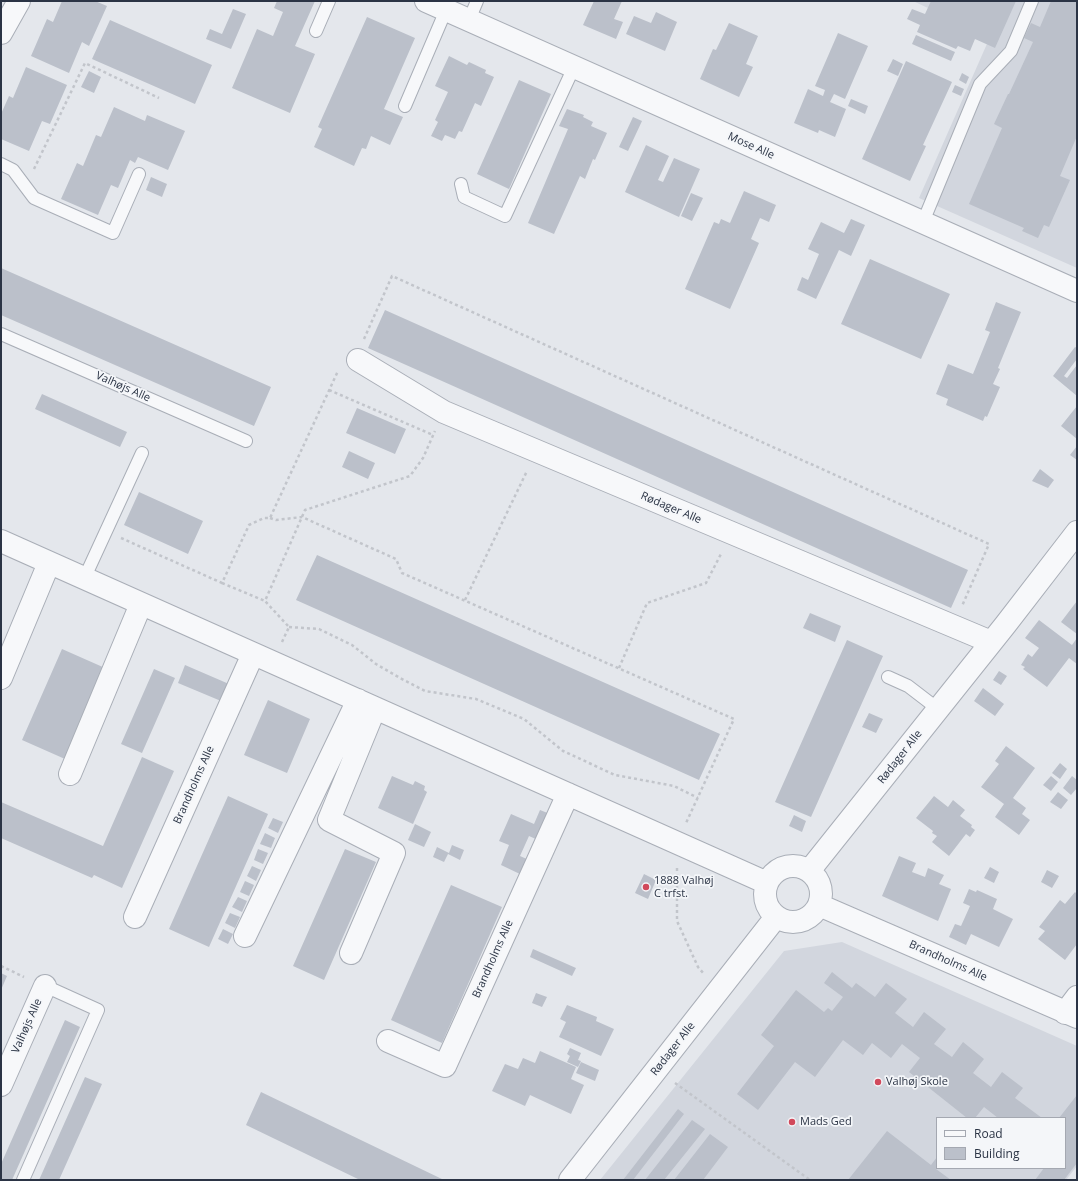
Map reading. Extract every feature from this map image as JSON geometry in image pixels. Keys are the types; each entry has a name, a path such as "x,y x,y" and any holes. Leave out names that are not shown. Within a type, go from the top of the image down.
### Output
{"street":[{"name":"Mose Alle","path":"426,1 446,10 473,11 574,67 1077,290"},
{"path":"1,33 11,6"},
{"name":"Rødager Alle","path":"358,360 444,412 731,534 991,642"},
{"name":"Rødager Alle","path":"808,871 938,710 1077,532"},
{"path":"1,542 767,883"},
{"path":"1,678 49,563"},
{"path":"70,774 141,604"},
{"name":"Brandholms Alle","path":"136,917 253,654"},
{"path":"245,936 367,704"},
{"path":"351,953 394,853 329,820 367,704"},
{"name":"Brandholms Alle","path":"388,1041 445,1066 568,794"},
{"path":"790,866 800,867 808,871 816,878 820,886 821,896 819,905 808,918 800,921 784,921 776,917 766,902 765,892 767,883 780,869 790,866"},
{"name":"Brandholms Alle","path":"819,905 1073,1009"},
{"name":"Rødager Alle","path":"570,1180 776,917"},
{"name":"Valhøjs Alle","path":"4,1072 45,986"}],"lane":[{"path":"316,31 329,1"},
{"path":"923,222 980,84 1011,51 1032,1"},
{"path":"405,106 446,10"},
{"path":"461,184 464,197 505,216 574,67"},
{"path":"1,164 13,170 34,198 113,233 139,174"},
{"name":"Valhøjs Alle","path":"1,334 246,441"},
{"path":"84,579 142,453"},
{"path":"888,677 908,686 938,710"},
{"path":"23,1180 98,1010 45,986"}],"path":[{"path":"25,187 85,63 159,98"},
{"path":"270,518 343,360 358,360 360,346 392,276 989,544 953,626"},
{"path":"329,390 433,435"},
{"path":"265,601 305,510 410,476 423,458 444,412"},
{"path":"465,600 536,451"},
{"path":"222,583 249,525 264,518 276,520 302,517 396,559 402,573 734,719 678,843 677,921 698,967 719,990"},
{"path":"106,532 265,601 289,627 319,629 352,645 376,664 425,691 476,699 524,719 563,751 615,775 674,786 698,798"},
{"path":"619,668 647,604 706,583 731,534"},
{"path":"272,662 289,627"},
{"path":"656,1070 810,1180"}],"shaded area":[{"path":"913,1 1077,1 1077,268 919,198 990,37"},
{"name":"Valhøj Skole","path":"842,942 1077,1046 1077,1166 1066,1180 600,1180 784,951"}],"building":[{"path":"62,1 95,1 107,6 89,46 82,42 69,73 31,56 47,19 53,22"},
{"path":"277,1 315,1 295,46 315,54 290,113 232,88 257,29 273,36 283,12 274,8"},
{"path":"594,1 622,1 614,19 623,22 616,39 583,25"},
{"path":"931,1 1016,1 995,48 975,39 970,51 958,46 956,49 917,32 920,25 907,19 912,9 925,14"},
{"path":"1051,1 1077,1 1077,136 1060,176 1070,180 1049,227 1044,225 1038,238 1022,231 1024,228 969,204 1002,128 994,124 1033,42 1024,38 1031,23 1040,27"},
{"path":"233,9 246,14 231,49 206,39 210,29 222,34"},
{"path":"656,12 677,22 665,51 626,34 634,16 651,23"},
{"path":"367,17 415,38 384,109 403,117 390,145 371,136 366,149 362,148 354,166 314,147 322,129 318,127"},
{"path":"110,20 212,65 195,104 92,59"},
{"path":"729,23 758,36 746,64 753,67 739,97 700,79 713,49 716,50"},
{"path":"838,33 868,46 845,99 834,94 830,102 846,109 835,137 819,130 818,133 794,123 808,89 823,96 825,90 815,86"},
{"path":"916,35 955,52 951,61 912,44"},
{"path":"449,56 467,65 469,62 486,70 485,73 494,77 481,106 475,103 462,132 459,131 455,139 445,135 442,141 431,136 438,122 435,120 448,92 435,86"},
{"path":"893,59 903,64 898,76 887,71"},
{"path":"906,61 952,82 923,145 926,146 910,181 862,159"},
{"path":"26,67 67,85 50,124 42,121 29,151 1,139 1,114 9,96 13,98"},
{"path":"89,71 101,77 94,93 81,87"},
{"path":"962,73 969,77 966,84 959,80"},
{"path":"519,80 551,94 509,189 477,174"},
{"path":"955,85 964,89 961,96 952,92"},
{"path":"851,99 868,106 865,114 848,106"},
{"path":"114,107 145,121 147,115 185,131 168,170 138,157 135,163 130,160 118,188 111,185 98,215 61,199 77,163 83,166 96,135 101,137"},
{"path":"567,109 584,115 583,117 593,122 591,126 607,133 595,160 593,159 585,179 580,176 554,234 528,223 568,129 559,126"},
{"path":"633,117 642,121 628,151 619,147"},
{"path":"646,145 669,156 658,180 663,182 674,158 700,169 679,217 625,192"},
{"path":"151,177 167,184 162,197 146,190"},
{"path":"744,191 776,205 769,222 760,218 751,239 759,243 730,309 685,289 714,222 719,224 721,219 730,223"},
{"path":"691,193 703,198 692,221 681,216"},
{"path":"851,219 865,225 851,256 839,250 816,299 797,290 802,277 808,280 819,254 808,249 821,222 844,233"},
{"path":"870,259 950,294 921,359 841,324"},
{"path":"1,268 271,387 254,426 1,315"},
{"path":"996,302 1021,312 993,384 1000,387 987,417 985,416 983,421 946,405 948,399 936,394 948,364 973,374 990,332 985,330"},
{"path":"385,310 968,570 951,608 368,348"},
{"path":"1075,347 1077,348 1077,359 1064,376 1067,378 1077,365 1077,396 1053,376"},
{"path":"42,394 127,432 120,447 35,409"},
{"path":"1077,406 1077,439 1061,426"},
{"path":"357,408 406,429 395,454 346,433"},
{"path":"1077,446 1077,460 1070,455"},
{"path":"349,451 375,463 368,479 342,467"},
{"path":"1040,469 1054,480 1048,488 1032,481"},
{"path":"139,492 203,521 188,554 124,525"},
{"path":"317,555 720,734 699,780 296,600"},
{"path":"1077,601 1077,634 1061,622"},
{"path":"810,613 841,626 835,642 803,628"},
{"path":"1039,620 1072,645 1077,638 1077,664 1069,658 1047,687 1023,669 1025,667 1021,665 1028,654 1032,657 1039,648 1025,638"},
{"path":"847,640 883,656 811,817 775,802"},
{"path":"62,649 105,668 65,759 22,740"},
{"path":"185,665 229,684 221,701 178,683"},
{"path":"154,669 175,678 142,753 121,744"},
{"path":"999,671 1007,676 1001,685 993,680"},
{"path":"983,688 1004,704 995,716 974,701"},
{"path":"268,700 310,719 287,773 244,755"},
{"path":"869,713 883,719 876,733 862,727"},
{"path":"1006,746 1035,768 1013,798 1026,808 1022,814 1030,820 1019,835 995,817 1004,804 981,787 999,764 995,761"},
{"path":"142,757 174,771 122,888 94,875 92,878 1,838 1,802 103,846"},
{"path":"1060,763 1067,769 1060,779 1052,773"},
{"path":"392,776 413,785 415,781 425,786 424,790 427,792 413,824 378,808"},
{"path":"1051,776 1058,782 1051,791 1043,785"},
{"path":"1072,776 1077,780 1077,788 1071,795 1063,788"},
{"path":"1058,792 1068,800 1061,809 1050,802"},
{"path":"228,796 268,814 209,947 169,929"},
{"path":"934,796 948,807 953,800 965,810 960,816 972,825 971,827 975,830 970,837 966,834 949,856 932,842 937,836 932,833 933,831 916,818"},
{"path":"540,810 550,814 538,840 529,836 520,856 529,860 522,875 501,865 509,845 499,841 511,814 534,824"},
{"path":"794,815 806,821 802,832 789,826"},
{"path":"273,818 283,822 278,833 268,828"},
{"path":"415,824 431,832 424,847 408,840"},
{"path":"265,833 275,838 271,848 260,844"},
{"path":"452,845 464,850 460,860 448,854 444,862 433,857 437,847 449,853"},
{"path":"258,849 268,853 263,864 254,860"},
{"path":"345,849 376,862 324,980 293,966"},
{"path":"899,856 916,863 912,872 925,877 928,868 944,875 939,884 951,889 938,921 882,896"},
{"path":"252,866 261,870 256,881 247,876"},
{"path":"990,867 999,872 994,883 984,878"},
{"path":"1047,870 1059,876 1052,888 1041,882"},
{"name":"1888 Valhøj C trfst.","path":"644,874 656,880 648,899 635,893"},
{"path":"245,881 254,885 249,896 240,892"},
{"path":"451,885 502,907 442,1043 391,1020"},
{"path":"969,889 976,892 977,890 997,899 993,909 1013,919 999,947 971,934 966,945 949,937 955,924 961,926 970,906 963,903"},
{"path":"1075,892 1077,894 1077,944 1065,960 1038,939 1045,931 1039,927 1060,900 1065,904"},
{"path":"238,897 247,901 242,912 232,907"},
{"path":"230,913 240,917 235,928 225,923"},
{"path":"223,929 233,934 228,944 218,939"},
{"path":"533,949 576,968 572,976 530,957"},
{"path":"832,972 852,988 856,983 875,997 886,983 907,999 895,1013 913,1027 924,1012 946,1029 934,1044 952,1057 963,1042 984,1059 973,1073 991,1087 1002,1072 1023,1088 1015,1098 1041,1117 997,1117 984,1107 976,1117 966,1117 909,1072 920,1058 902,1044 891,1058 872,1043 863,1055 843,1040 815,1077 795,1062 758,1110 737,1094 774,1046 761,1035 796,990 824,1012 828,1008 832,1011 843,997 824,983"},
{"path":"1,973 7,976 1,990"},
{"path":"536,993 547,997 542,1007 532,1003"},
{"path":"567,1005 597,1017 596,1021 614,1029 601,1056 559,1037 566,1022 560,1019"},
{"path":"65,1020 80,1027 12,1180 1,1180 1,1164"},
{"path":"570,1048 581,1053 578,1060 581,1061 578,1067 567,1062 570,1056 567,1054"},
{"path":"540,1051 576,1067 571,1079 584,1085 571,1114 530,1095 525,1106 492,1091 505,1064 518,1069 523,1058 535,1063"},
{"path":"581,1062 599,1070 595,1081 576,1073"},
{"path":"85,1077 102,1084 59,1180 39,1180"},
{"path":"261,1092 444,1180 360,1180 246,1125"},
{"path":"1077,1095 1077,1163 1064,1180 1035,1180 1043,1169 1066,1169 1066,1117 1060,1117"},
{"path":"678,1109 684,1114 633,1180 623,1180"},
{"path":"692,1120 705,1129 664,1180 645,1180"},
{"path":"887,1131 931,1165 936,1158 936,1169 951,1180 848,1180"},
{"path":"710,1134 728,1147 703,1180 674,1180"}],"place":[{"name":"1888 Valhøj C trfst.","path":"646,887"},
{"name":"Valhøj Skole","path":"878,1082"},
{"name":"Mads Ged","path":"792,1122"}]}
